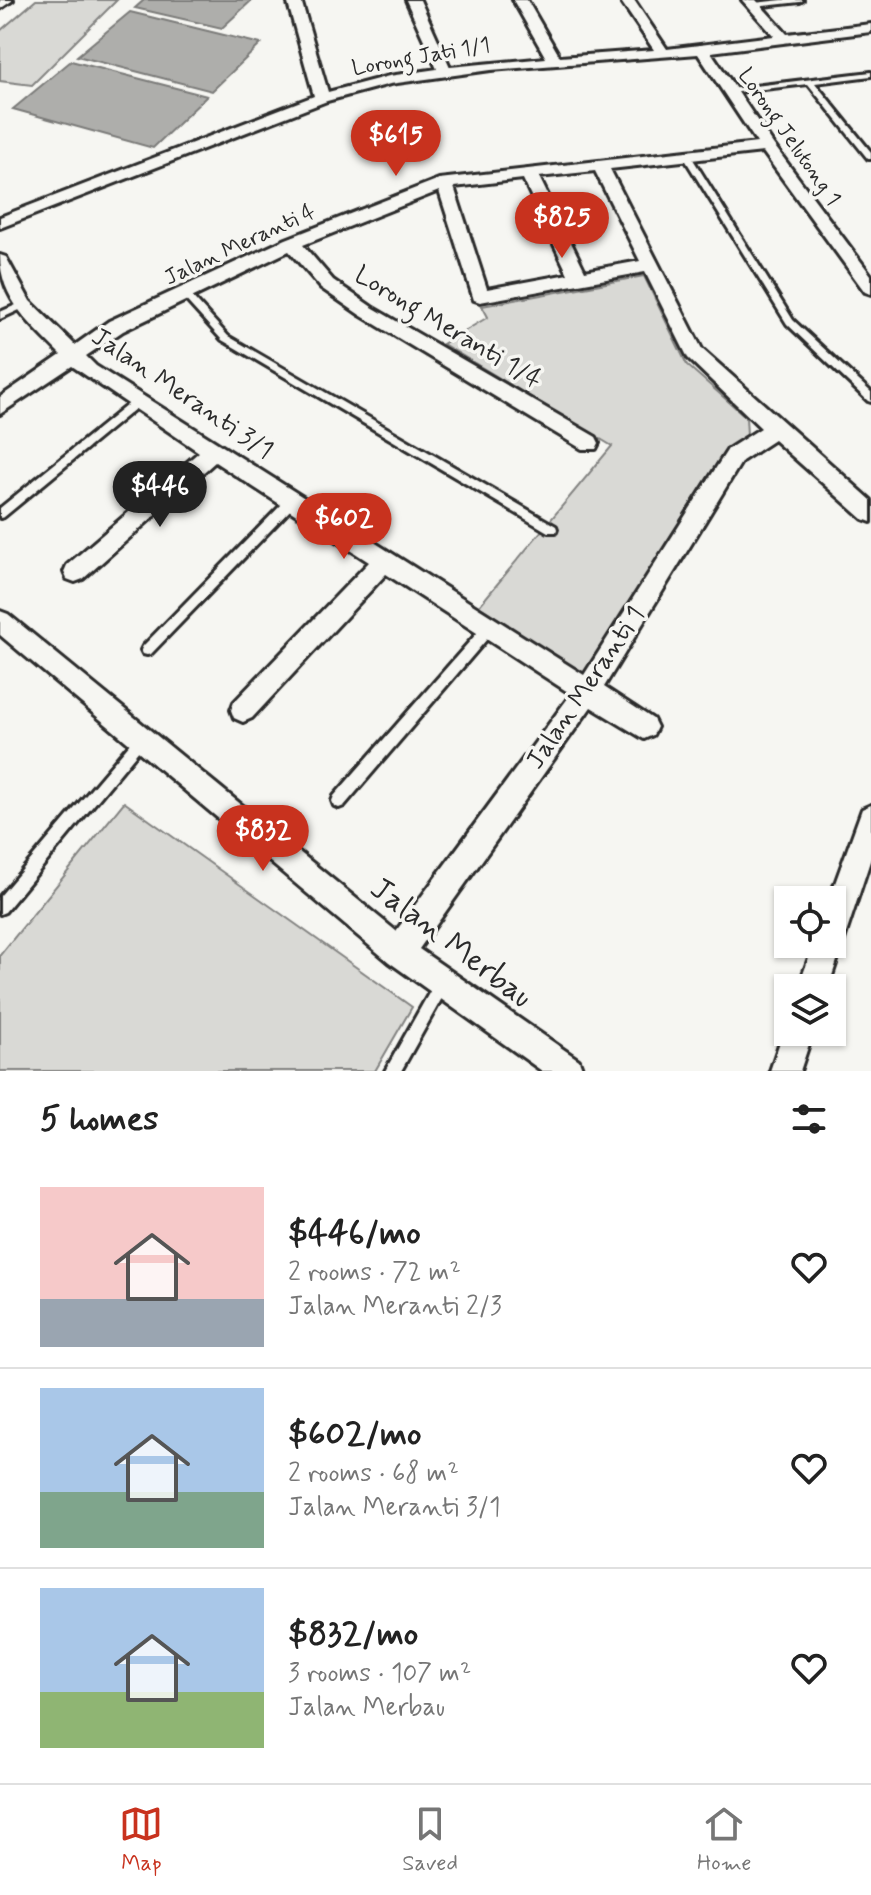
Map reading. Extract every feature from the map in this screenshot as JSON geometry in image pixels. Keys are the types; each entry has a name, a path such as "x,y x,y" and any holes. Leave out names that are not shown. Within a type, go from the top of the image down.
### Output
{"street":[{"path":"0,5 6,0"},
{"path":"294,0 322,98"},
{"path":"413,0 445,71"},
{"path":"520,0 555,61"},
{"path":"627,0 663,54"},
{"path":"752,3 784,39"},
{"name":"Lorong Jati 1/1","path":"0,223 322,98 389,80 445,71 663,54 871,28"},
{"name":"Lorong Jelutong 1","path":"702,49 767,147 870,285"},
{"name":"Jalan Meranti 4","path":"0,407 116,326 292,243 445,183 767,147"},
{"path":"600,165 695,353 775,429 871,513"},
{"path":"528,172 579,278"},
{"path":"445,183 480,296 651,265"},
{"name":"Lorong Meranti 1/4","path":"292,243 327,284 366,311 589,443"},
{"name":"Jalan Meranti 3/1","path":"0,261 23,305 72,357 644,727"},
{"name":"Jalan Meranti 1","path":"399,952 588,691 735,455 775,429"},
{"path":"75,572 214,451"},
{"path":"243,710 385,560"},
{"name":"Jalan Merbau","path":"0,621 399,952 568,1071"},
{"path":"846,895 869,833"},
{"path":"785,1071 793,1046"}],"lane":[{"path":"752,3 800,0"},
{"path":"729,91 871,74"},
{"path":"810,81 871,157"},
{"path":"687,156 790,322 871,398"},
{"path":"185,294 225,338 552,529"},
{"path":"0,316 23,305"},
{"path":"0,514 137,401"},
{"path":"147,650 292,501"},
{"path":"339,801 489,628"},
{"path":"0,907 141,739"},
{"path":"393,1071 442,984"}],"shaded area":[{"path":"36,0 117,0 32,85 0,81 0,31"},
{"path":"144,0 252,0 222,28 135,8"},
{"path":"130,12 261,44 212,91 77,56"},
{"path":"71,61 207,96 153,148 13,109"},
{"path":"644,276 687,365 746,417 747,435 724,452 583,674 479,606 612,446 443,344 488,317 482,306"},
{"path":"124,802 412,1007 375,1071 0,1071 0,955"}]}
